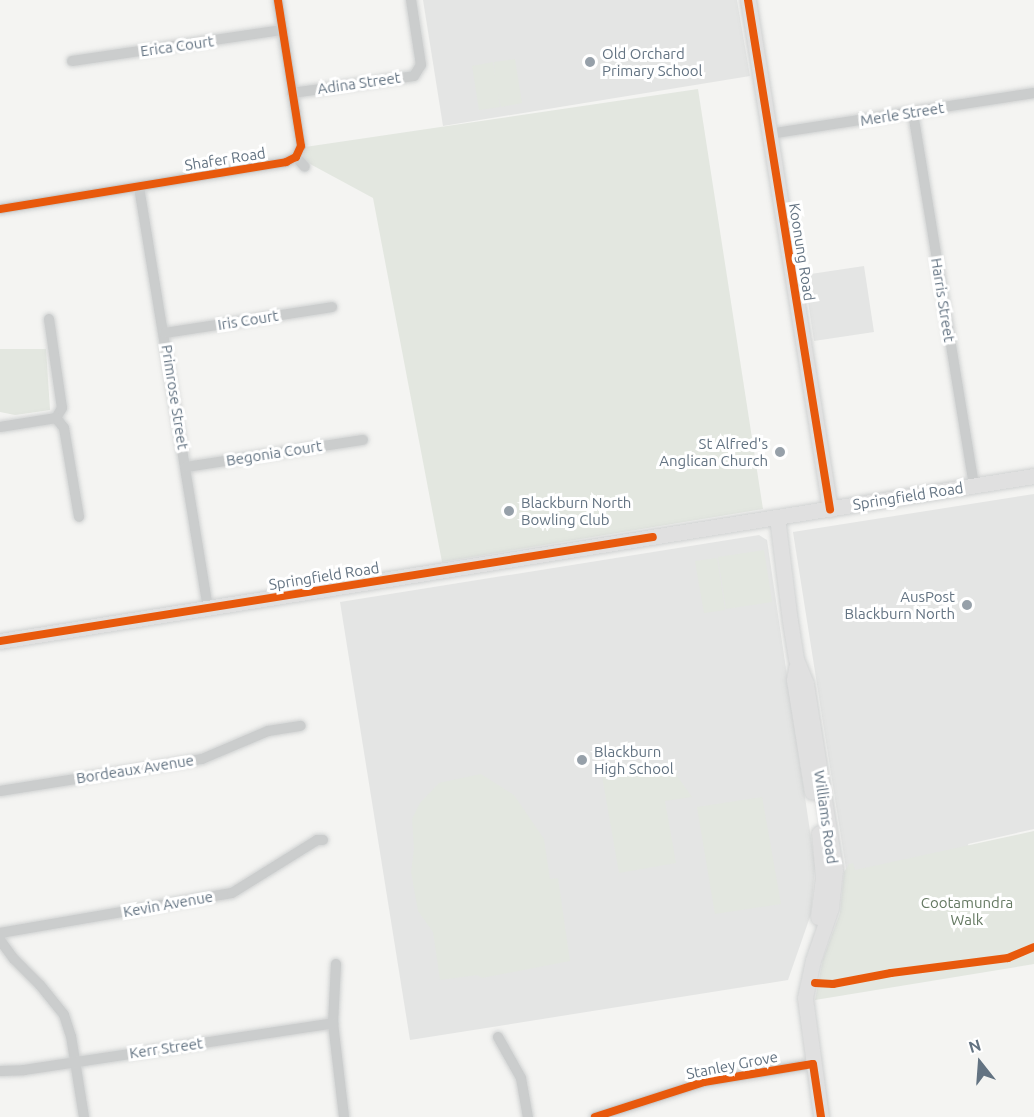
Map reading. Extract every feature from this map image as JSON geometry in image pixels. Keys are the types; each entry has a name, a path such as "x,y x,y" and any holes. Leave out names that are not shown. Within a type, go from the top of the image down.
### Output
{"main road":[{"name":"Koonung Road","path":"748,0 830,508"},
{"name":"Springfield Road","path":"0,641 1034,477"},
{"name":"Williams Road","path":"777,517 796,658 806,684 804,710 833,856 834,883 831,908 801,991"},
{"name":"Williams Road","path":"811,750 812,786 822,850 823,892 816,926 802,963 801,1007 815,1100"},
{"path":"812,786 823,797"}],"street":[{"path":"278,0 301,146 296,157 305,168"},
{"name":"Adina Street","path":"292,93 414,75 421,65 411,0"},
{"name":"Erica Court","path":"72,61 283,30"},
{"name":"Merle Street","path":"769,134 1034,93"},
{"name":"Harris Street","path":"913,113 974,486"},
{"name":"Shafer Road","path":"0,209 286,162 296,157"},
{"name":"Primrose Street","path":"139,187 165,333 208,608"},
{"name":"Iris Court","path":"165,333 332,308"},
{"path":"0,427 56,418 62,408 49,319"},
{"path":"56,418 64,428 79,517"},
{"name":"Begonia Court","path":"186,467 363,440"},
{"name":"Bordeaux Avenue","path":"0,791 202,759 268,730 301,726"},
{"name":"Kevin Avenue","path":"0,933 232,893 317,840 323,840"},
{"path":"0,940 14,959 45,990 63,1015 71,1035 84,1117"},
{"path":"336,964 333,1023 344,1117"},
{"name":"Kerr Street","path":"0,1071 24,1070 333,1023"},
{"path":"498,1037 521,1078 528,1117"},
{"name":"Stanley Grove","path":"595,1117 704,1082 810,1064"}],"shaded area":[{"name":"Old Orchard Primary School","path":"423,0 737,0 750,76 443,126"},
{"path":"864,266 874,332 814,341 804,275"},
{"path":"1034,494 1034,829 968,844 969,848 847,875 793,532"},
{"name":"Blackburn High School","path":"759,535 767,540 815,865 811,914 788,980 410,1040 340,602"}],"green space":[{"path":"515,59 522,103 501,107 498,93 500,107 479,110 472,66 493,62 495,77 494,62"},
{"path":"698,89 763,509 442,562 373,198 299,158 305,147"},
{"path":"0,349 46,349 50,410 15,415 0,412"},
{"path":"764,550 772,602 726,609 718,557"},
{"path":"717,558 725,610 704,613 695,561"},
{"path":"670,766 692,797 665,801 676,863 619,873 602,776"},
{"path":"481,774 514,795 544,839 550,879 558,878 570,961 482,978 477,975 440,980 433,932 418,911 411,872 414,849 412,819 420,803 439,783"},
{"path":"762,797 781,904 715,914 697,807"},
{"name":"Cootamundra Walk","path":"1034,831 1034,964 815,1000 823,959 840,913 844,872 849,864 853,863 855,870"}],"cycle path":[{"path":"0,209 286,162 296,157 301,146 278,0"},
{"path":"748,0 830,509"},
{"path":"0,641 653,537"},
{"path":"815,983 833,984 891,973 1008,958 1034,947"},
{"path":"595,1117 704,1082 813,1064 821,1117"}],"place":[{"name":"Old Orchard Primary School","path":"590,62"},
{"name":"St Alfred's Anglican Church","path":"780,452"},
{"name":"Blackburn North Bowling Club","path":"509,511"},
{"name":"AusPost Blackburn North","path":"967,605"},
{"name":"Blackburn High School","path":"582,760"}]}
